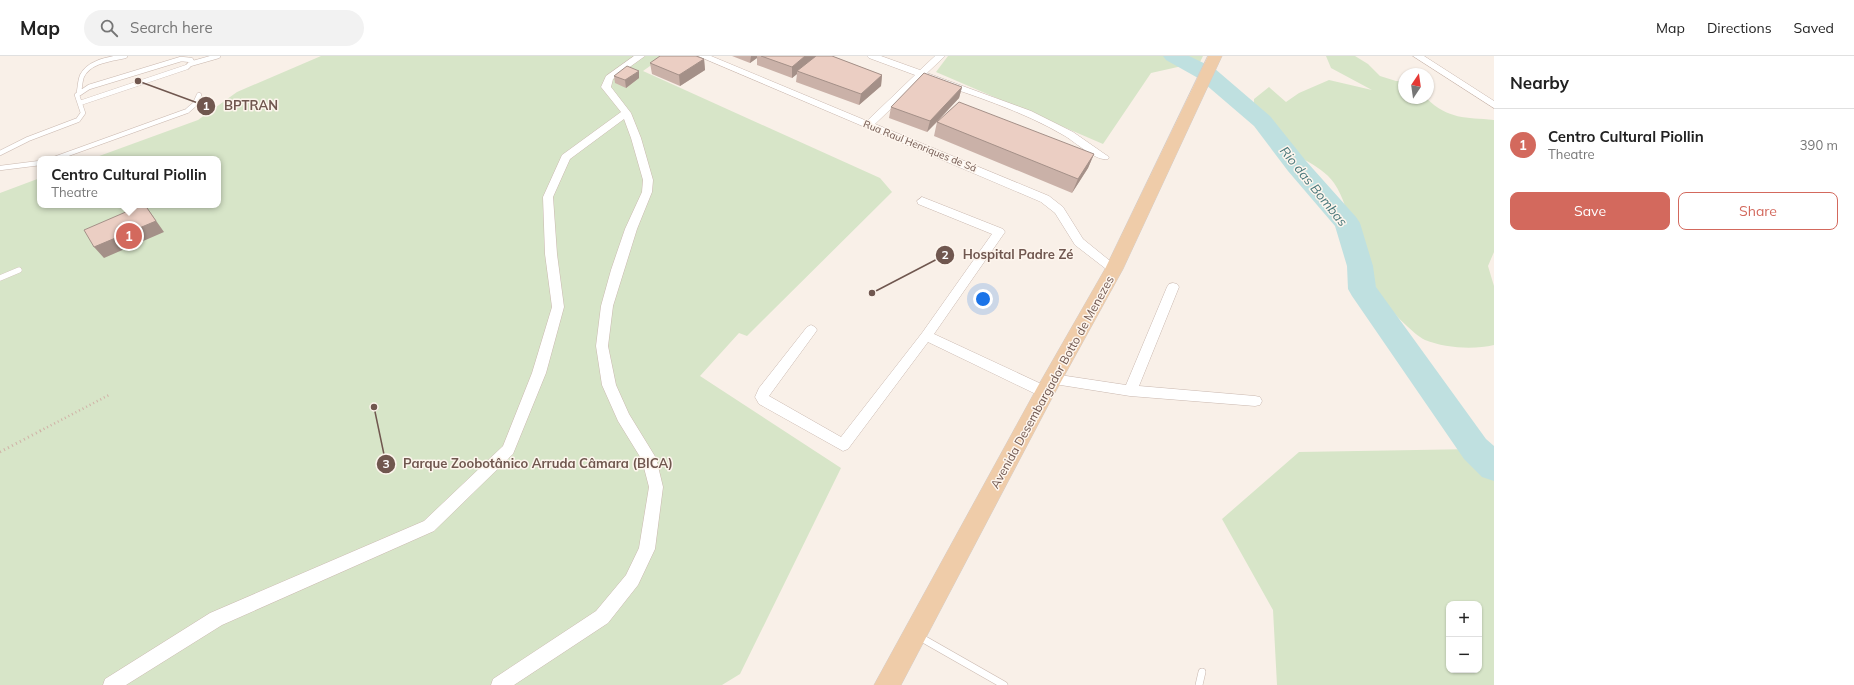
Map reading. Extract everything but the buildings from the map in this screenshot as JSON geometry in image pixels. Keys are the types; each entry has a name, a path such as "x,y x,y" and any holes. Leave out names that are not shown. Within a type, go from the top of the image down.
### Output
{"main road":[{"name":"Avenida Desembargador Botto de Menezes","path":"887,685 1114,269 1210,64"}],"street":[{"path":"499,685 526,669 602,617 632,580 647,549 656,487 649,458 623,417 609,385 602,346 607,306 631,229 647,192 648,180 636,138 626,113 606,87 609,78 640,56"},
{"name":"Rua Raul Henriques de Sá","path":"703,56 1045,199 1059,210 1079,242 1114,269"},
{"path":"872,56 1028,113 1069,134 1104,157"},
{"path":"868,125 940,56"},
{"path":"1418,56 1494,105"},
{"path":"111,685 216,619 429,526 508,450 539,373 558,307 551,254 548,197 566,158 626,113"},
{"path":"811,330 764,392 762,397 764,400 843,445 926,336 999,232 922,201"},
{"path":"1130,391 1173,287"},
{"path":"926,336 1049,386 1255,401"}],"lane":[{"path":"0,153 28,139 78,120 83,113 77,95 79,92 82,75 86,70 99,63 125,56"},
{"path":"80,103 190,64 218,56"},
{"path":"79,92 89,87 181,59 191,60 190,64"},
{"path":"62,156 187,111 195,104 199,95"},
{"path":"0,168 37,163"},
{"path":"0,278 19,270"},
{"path":"914,634 1004,685"},
{"path":"1199,685 1202,672"}],"path":[{"path":"0,452 109,395"}],"green space":[{"path":"321,56 664,56 643,71 880,178 892,192 747,336 739,333 700,376 841,468 740,674 722,685 0,685 0,193 37,179 37,208 221,208 221,156 99,156 198,120 237,92"},
{"path":"948,56 1203,56 1200,62 1151,73 1103,144 936,72"},
{"path":"1326,56 1355,56 1368,64 1380,76 1398,81 1398,104 1433,104 1450,114 1466,118 1494,120 1494,252 1488,266 1494,286 1494,345 1468,348 1441,345 1425,340 1408,327 1383,301 1378,293 1343,200 1334,183 1316,166 1281,148 1271,141 1262,133 1256,123 1254,114 1254,99 1269,87 1286,102 1299,93 1329,80 1372,90 1331,68"},
{"path":"1475,449 1494,455 1494,685 1277,685 1273,610 1222,519 1299,452"}],"waterway":[{"name":"Rio das Bombas","path":"1173,56 1206,73 1262,121 1297,166 1347,223 1360,266 1362,289 1475,449 1494,467"}],"place":[{"name":"BPTRAN","path":"138,81"},
{"name":"Centro Cultural Piollin","path":"129,236"},
{"name":"Hospital Padre Zé","path":"872,293"},
{"name":"Parque Zoobotânico Arruda Câmara (BICA)","path":"374,407"}]}
